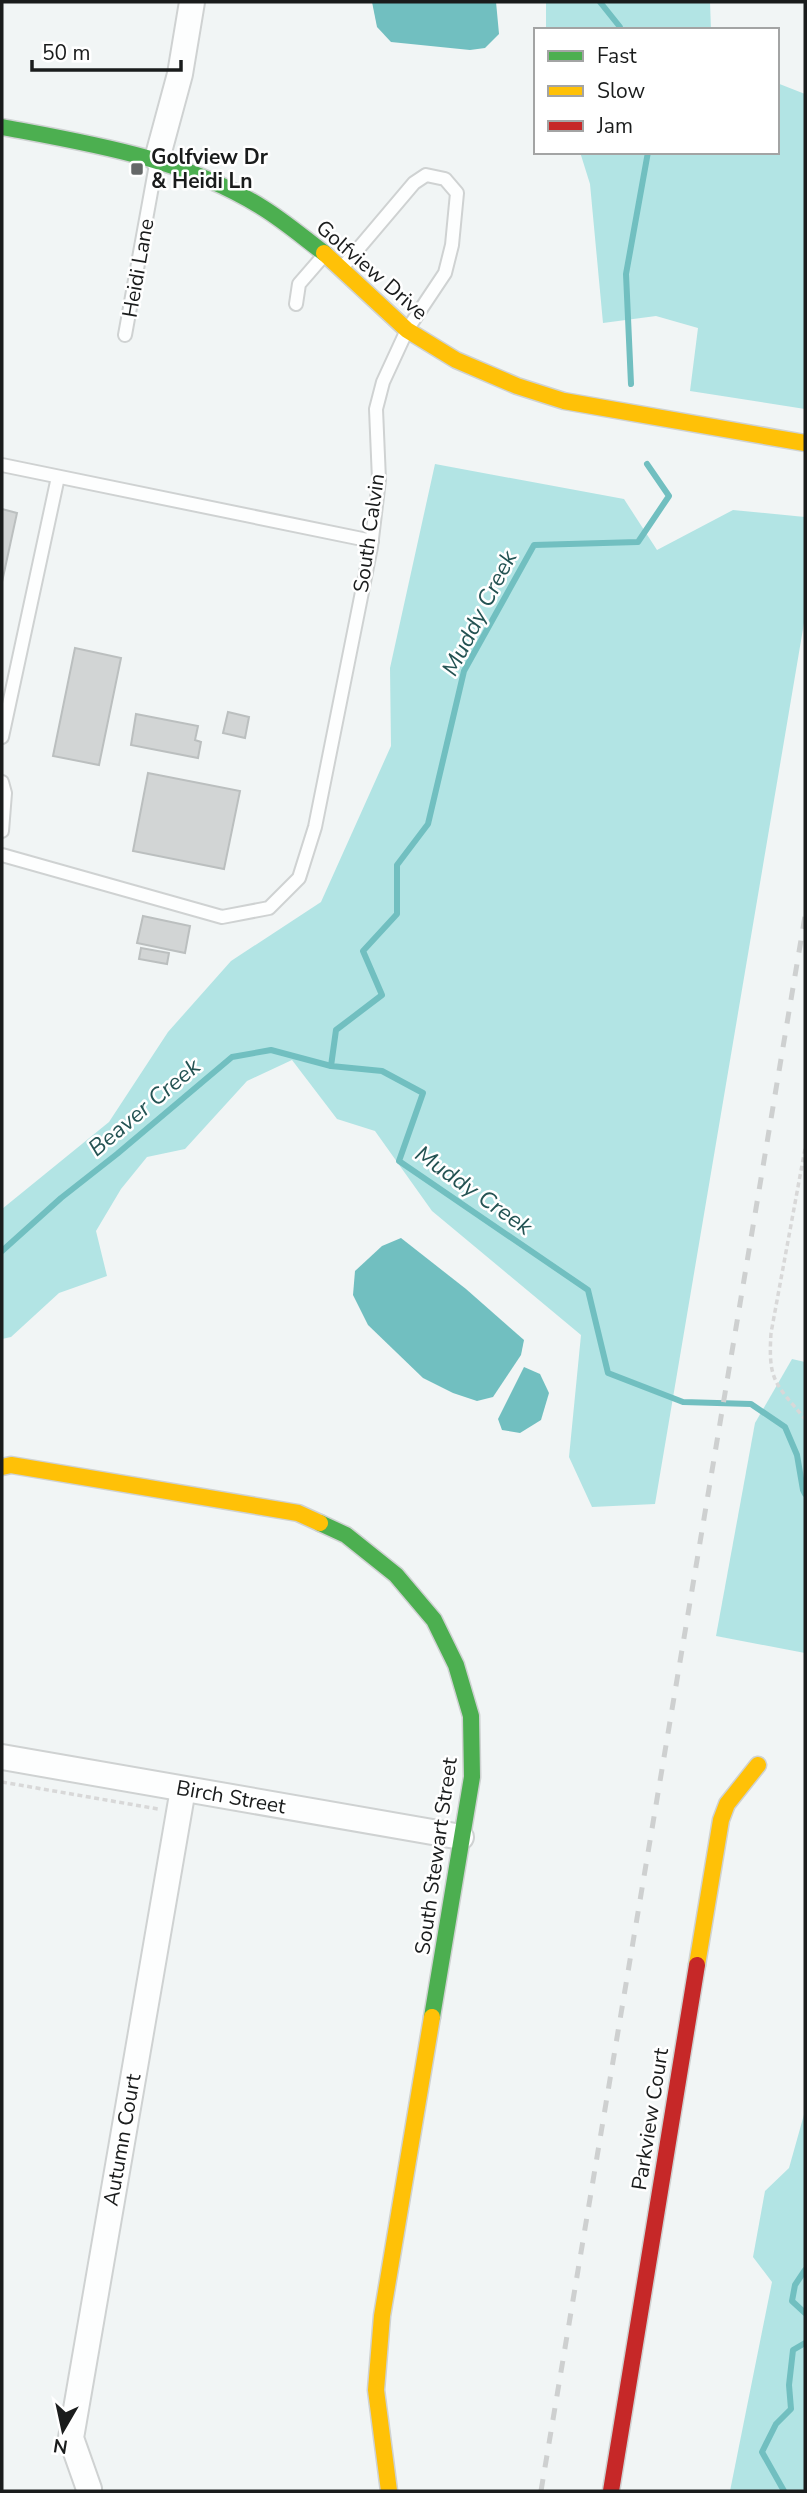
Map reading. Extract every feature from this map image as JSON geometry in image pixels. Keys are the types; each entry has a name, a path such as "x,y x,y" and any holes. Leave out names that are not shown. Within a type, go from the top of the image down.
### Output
{"street":[{"path":"157,159 180,74 192,2"},
{"name":"Golfview Drive","path":"2,127 109,147 157,159 208,177 264,208 325,254 407,330 456,360 517,386 564,401 805,443"},
{"name":"South Stewart Street","path":"2,1466 11,1465 299,1513 346,1535 396,1575 434,1620 456,1665 471,1716 472,1777 382,2316 376,2390 389,2491"},
{"name":"Birch Street","path":"2,1757 461,1837"},
{"name":"Parkview Court","path":"611,2491 721,1820 727,1804 758,1766"},
{"name":"Autumn Court","path":"89,2489 71,2438 183,1789"}],"lane":[{"name":"Heidi Lane","path":"125,335 157,159"},
{"name":"South Calvin","path":"2,855 222,917 268,908 299,878 315,827 372,541 379,480 376,409 383,382 407,330 445,273 452,245 457,193 445,179 426,175 414,183 342,269"},
{"path":"296,304 299,284 325,254"},
{"path":"2,465 372,541"},
{"path":"2,737 58,477"},
{"path":"2,782 5,793 2,831"}],"path":[{"path":"805,1149 771,1333 769,1357 771,1372 778,1387 805,1419"},
{"path":"2,1782 155,1808"}],"shaded area":[{"path":"372,2 496,2 499,34 485,48 470,50 391,42 377,27"},
{"path":"546,2 710,2 711,28 546,28"},
{"path":"779,84 805,94 805,409 690,391 698,328 656,316 603,323 590,184 581,154 779,154"},
{"path":"435,464 624,499 657,550 733,510 805,517 805,617 655,1504 592,1507 569,1457 581,1335 432,1211 375,1131 337,1119 292,1060 247,1081 185,1149 147,1157 121,1189 96,1231 107,1276 59,1293 11,1337 2,1339 2,1209 109,1122 168,1032 231,961 321,902 391,746 390,668"},
{"path":"401,1238 466,1289 524,1340 521,1355 493,1397 477,1401 423,1378 368,1325 353,1295 355,1271 382,1246"},
{"path":"792,1359 805,1362 805,1653 716,1636 755,1423"},
{"path":"524,1367 540,1374 549,1393 541,1420 520,1433 502,1430 498,1419"},
{"path":"805,2111 805,2491 730,2491 772,2282 753,2257 765,2191 789,2168"}],"building":[{"path":"2,509 17,513 2,582"},
{"path":"75,648 121,658 99,765 53,756"},
{"path":"228,712 249,717 245,738 223,733"},
{"path":"136,714 198,726 195,740 201,742 198,758 131,745"},
{"path":"148,773 240,791 224,869 133,851"},
{"path":"143,916 190,926 185,953 137,943"},
{"path":"141,948 169,953 167,964 139,959"}],"waterway":[{"name":"Muddy Creek","path":"600,2 620,28"},
{"name":"Muddy Creek","path":"631,384 626,274 648,154"},
{"name":"Muddy Creek","path":"647,464 669,496 638,542 534,545 464,671 428,824 397,865 397,914 363,951 382,995 336,1030 331,1066 382,1071 423,1093 399,1161 588,1290 608,1373 683,1402 751,1404 785,1427 797,1455 805,1494"},
{"name":"Beaver Creek","path":"2,1251 61,1198 232,1057 271,1050 331,1066"},
{"name":"Muddy Creek","path":"805,2270 795,2285 792,2301 805,2313"},
{"name":"Muddy Creek","path":"784,2491 762,2452 776,2424 791,2409 789,2385 793,2350 805,2343"}],"railway":[{"path":"541,2491 805,916"}],"traffic: fast":[{"path":"2,127 137,155 201,177 263,208 324,253"},
{"path":"320,1523 346,1535 396,1575 434,1620 456,1665 471,1716 472,1777 432,2017"}],"traffic: slow":[{"path":"324,253 407,330 456,360 517,386 564,401 805,443"},
{"path":"2,1467 11,1465 298,1513 320,1523"},
{"path":"697,1965 721,1820 727,1804 758,1765"},
{"path":"389,2491 376,2390 382,2316 432,2017"}],"traffic: jam":[{"path":"611,2491 697,1965"}],"place":[{"name":"Golfview Dr & Heidi Ln","path":"137,169"}]}
